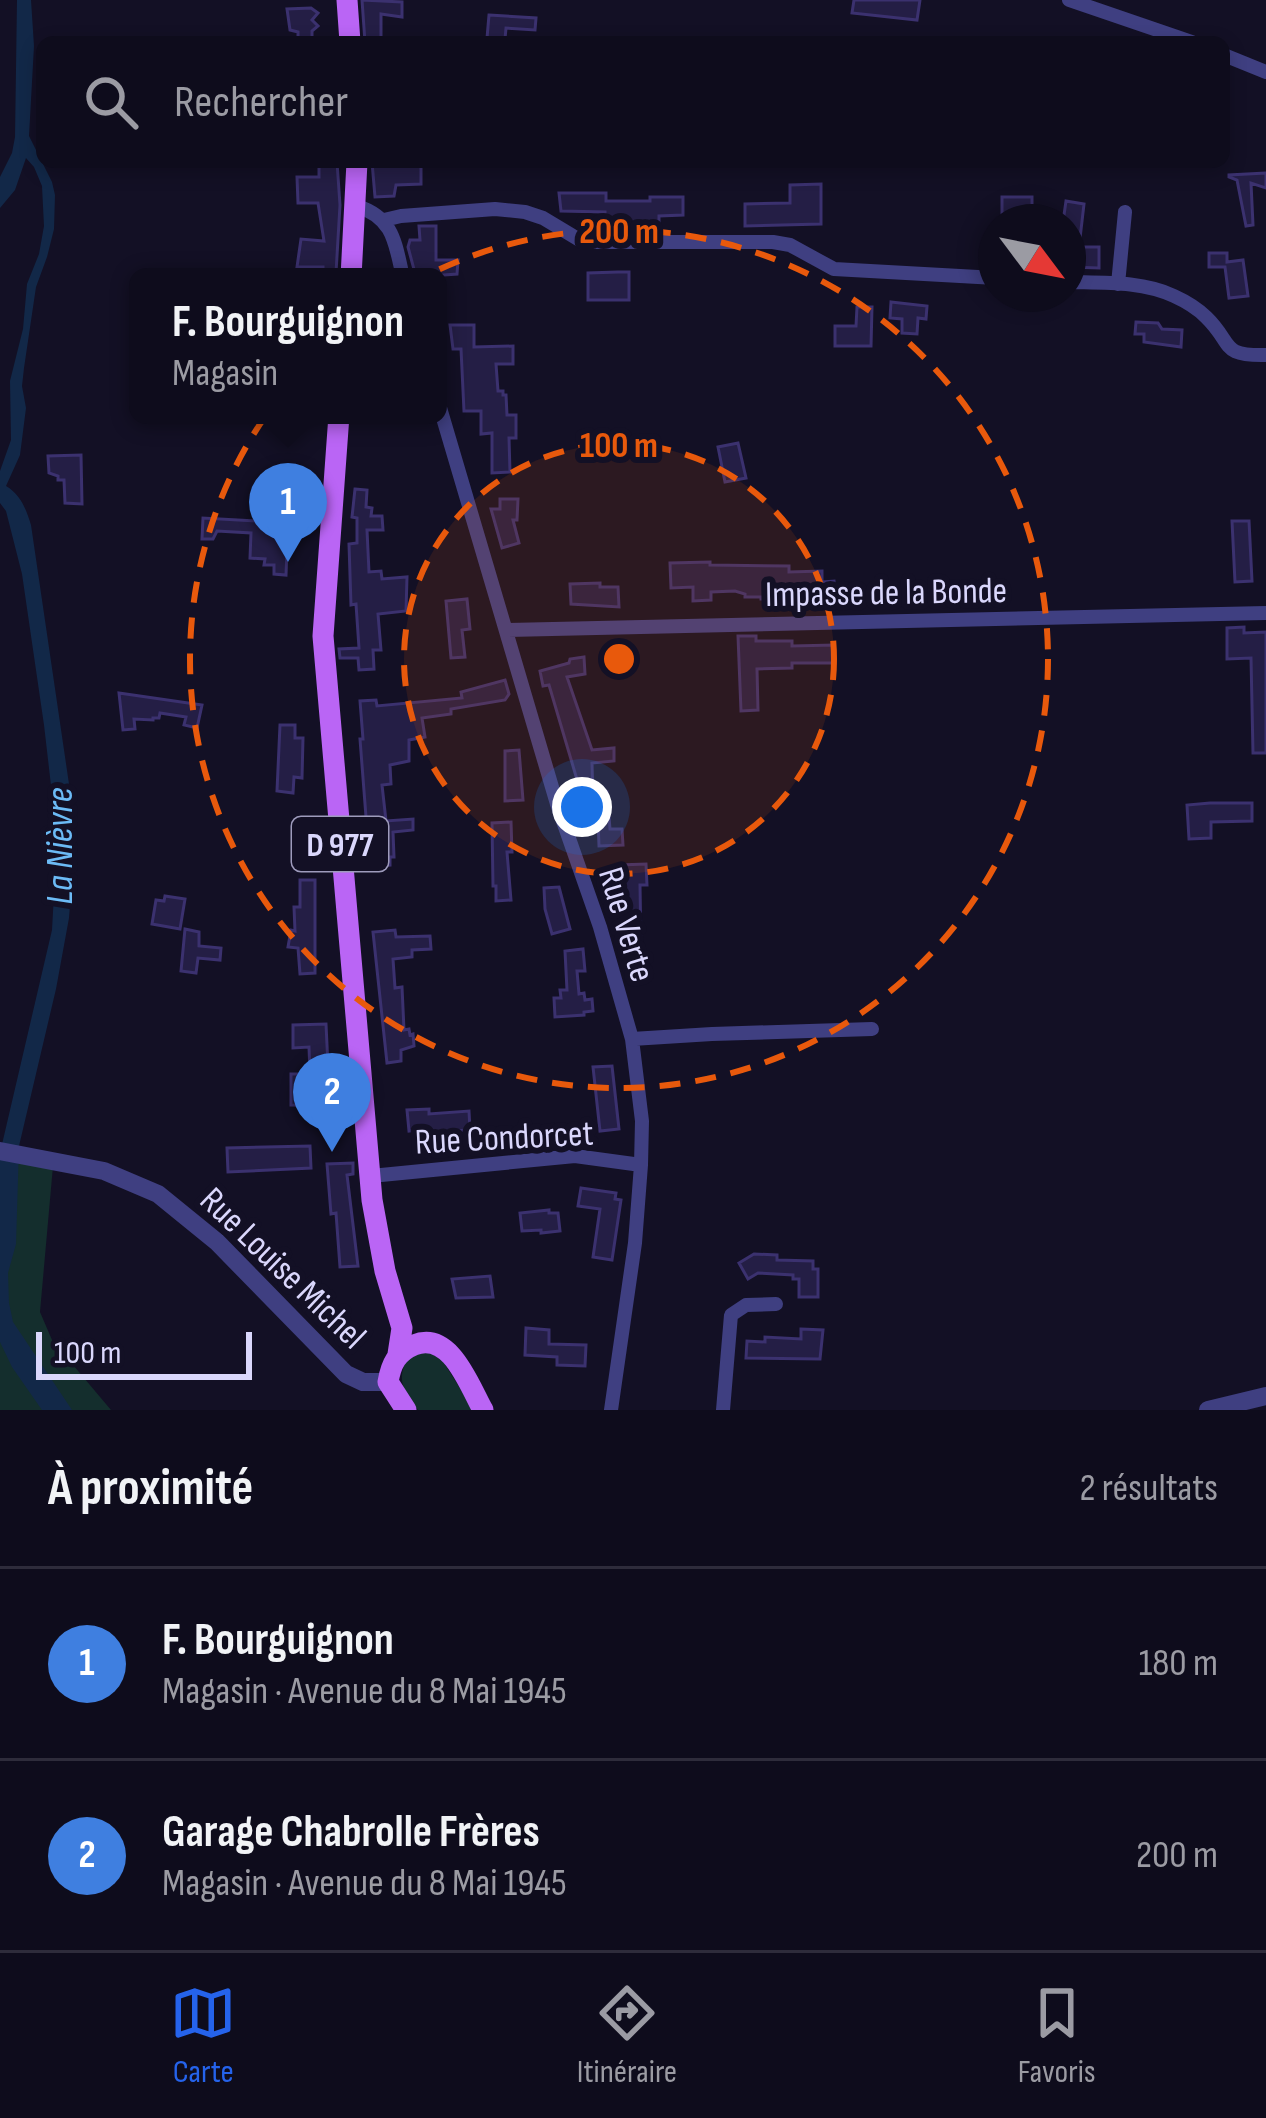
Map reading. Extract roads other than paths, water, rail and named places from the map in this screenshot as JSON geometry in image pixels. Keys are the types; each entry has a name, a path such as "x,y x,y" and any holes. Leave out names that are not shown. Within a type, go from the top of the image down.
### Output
{"main road":[{"path":"347,0 350,36"},
{"path":"352,268 357,168"},
{"name":"D 977","path":"338,424 322,636 370,1176 377,1237 402,1328 398,1354"},
{"name":"D 977","path":"385,1271 435,1342"},
{"path":"406,1410 388,1382 390,1368 398,1354 421,1342 435,1342 449,1353 483,1410"}],"street":[{"path":"1070,0 1175,36"},
{"path":"1230,57 1266,72"},
{"path":"357,206 384,220 401,268"},
{"path":"384,220 495,209 543,218 583,242 773,242 790,245 834,269 978,277"},
{"path":"1118,284 1125,212"},
{"path":"1086,283 1147,286 1178,298 1209,319 1230,350 1243,356 1266,356"},
{"name":"Rue Verte","path":"445,424 556,803 600,927 632,1039 642,1121 641,1165 611,1410"},
{"name":"Impasse de la Bonde","path":"507,630 1266,613"},
{"path":"632,1039 872,1029"},
{"name":"Rue Louise Michel","path":"0,1151 104,1172 158,1194 217,1242 346,1374 364,1382 388,1382"},
{"name":"Rue Condorcet","path":"370,1176 575,1156 641,1165"},
{"path":"723,1410 731,1315 746,1305 776,1304"},
{"path":"1208,1410 1266,1396"}],"water":[{"name":"La Nièvre","path":"17,0 31,0 34,46 29,136 36,150 36,168 45,168 52,182 54,229 36,287 22,386 26,408 20,455 6,486 19,498 31,525 69,784 71,892 56,989 19,1146 16,1244 8,1273 13,1322 72,1410 42,1410 0,1342 0,1153 52,930 56,857 44,725 22,574 0,503 0,471 11,440 10,381 23,329 27,284 44,226 42,186 26,158 15,190 0,208 0,177 15,137"}],"place":[{"name":"F. Bourguignon","path":"288,562"},
{"name":"Garage Chabrolle Frères","path":"332,1152"}]}
